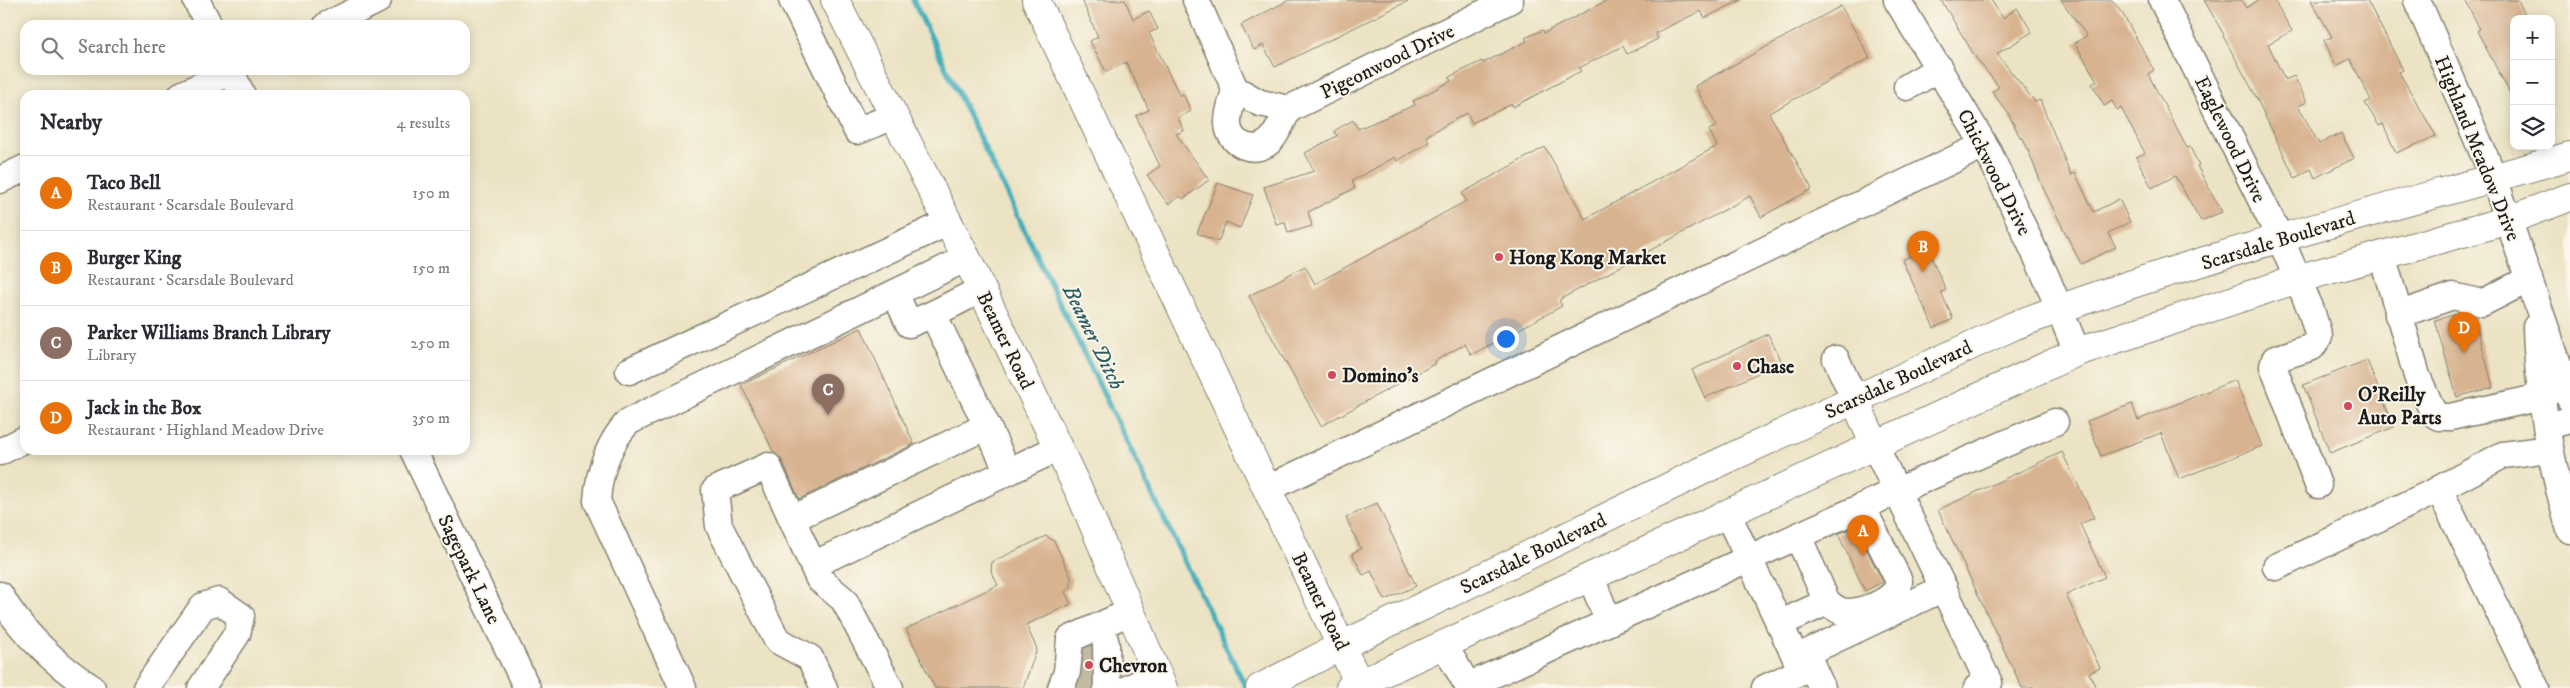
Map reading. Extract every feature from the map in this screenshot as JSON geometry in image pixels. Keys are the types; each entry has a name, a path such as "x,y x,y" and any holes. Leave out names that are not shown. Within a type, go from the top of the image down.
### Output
{"main road":[{"name":"Beamer Road","path":"834,0 967,258 1081,495 1160,682"},
{"name":"Beamer Road","path":"1036,0 1268,489 1332,650 1357,686"},
{"name":"Scarsdale Boulevard","path":"1260,688 1332,650 2004,330 2059,308 2280,238 2570,156"},
{"path":"1357,686 2077,352 2296,280 2509,220 2570,197"},
{"path":"1855,400 1875,446"}],"street":[{"path":"196,0 206,20"},
{"path":"337,20 378,0"},
{"path":"792,0 857,131 894,116"},
{"path":"1196,0 1235,89 1227,123 1229,133 1235,141 1243,146 1253,148 1271,140 1288,108 1260,103 1235,89"},
{"name":"Pigeonwood Drive","path":"1288,108 1510,0"},
{"name":"Chickwood Drive","path":"1897,0 1940,68 1984,144 2047,278 2077,352"},
{"name":"Eaglewood Drive","path":"2162,0 2280,238 2310,310 2319,337 2312,347 2275,358 2273,366 2318,485"},
{"name":"Highland Meadow Drive","path":"2417,0 2494,178 2568,386"},
{"path":"1907,88 1940,68"},
{"path":"190,90 222,75"},
{"path":"234,75 240,90"},
{"path":"1268,489 1984,144"},
{"path":"0,180 20,170"},
{"path":"629,371 949,222"},
{"path":"2382,256 2417,376 2431,411 2439,417 2450,417 2542,397 2568,386"},
{"path":"683,688 597,501 598,481 614,438 628,422 967,258"},
{"path":"895,293 909,324 982,289"},
{"path":"2398,316 2453,296 2482,303 2532,289"},
{"name":"Highland Meadow Drive","path":"2532,289 2542,397 2556,432 2555,478 2570,530"},
{"path":"933,314 1008,472"},
{"path":"1836,359 1855,400"},
{"path":"1444,645 1468,687 1897,491 2055,422"},
{"path":"792,519 987,426"},
{"path":"2276,567 2440,489 2503,455 2556,432"},
{"path":"0,452 20,442"},
{"path":"1875,446 1989,683 1977,688"},
{"path":"813,566 1058,448"},
{"name":"Sagepark Lane","path":"415,455 527,688"},
{"path":"824,688 810,658 777,640 719,526 715,490 768,466 819,578 844,600 890,688"},
{"path":"2440,489 2536,688"},
{"path":"1798,536 1827,602 1841,611 1864,610 1894,595 1899,588 1899,581 1862,507"},
{"path":"1728,515 1799,664"},
{"path":"1591,578 1609,622"},
{"path":"1765,688 1799,664 1944,588"},
{"path":"0,595 6,606 44,649 92,688"},
{"path":"146,688 203,606 219,601 241,616 236,634 201,688"},
{"path":"1779,624 1827,602"},
{"path":"1130,612 1091,663 1160,682"},
{"path":"1799,664 1812,666 1822,688"}],"building":[{"path":"1082,0 1125,0 1133,19 1149,11 1158,29 1149,33 1180,96 1183,94 1191,111 1178,118 1184,131 1176,134 1209,180 1183,199 1181,196 1168,204 1147,175 1160,166 1136,116 1149,110 1126,62 1106,72 1090,41 1098,37"},
{"path":"1289,0 1410,0 1275,67 1263,45 1254,50 1241,25"},
{"path":"1608,0 1741,0 1705,18 1701,11 1655,33 1658,39 1627,54 1623,46 1579,68 1581,71 1513,107 1512,104 1472,123 1467,113 1426,136 1429,142 1397,161 1395,157 1352,181 1355,188 1308,212 1312,226 1288,233 1285,222 1276,224 1264,187 1314,171 1305,153 1337,136 1334,131 1353,120 1358,129 1415,105 1413,101 1451,81 1449,77 1482,61 1483,63 1527,41 1525,38 1543,30 1544,33"},
{"path":"1941,0 1991,0 2003,18 2017,8 2032,32 1997,54 2035,102 2040,100 2071,175 2075,173 2094,212 2119,199 2130,222 2108,233 2116,247 2081,264 2044,190 2023,138 2021,139 2008,113 1992,92 1999,87 1976,58"},
{"path":"2061,0 2112,0 2124,16 2154,70 2148,74 2187,148 2190,147 2199,165 2197,166 2222,212 2201,221 2175,176 2152,188 2136,157 2145,153 2121,108 2117,110 2112,101 2104,106 2092,84 2097,81 2075,43 2087,36"},
{"path":"2204,0 2241,0 2246,8 2259,0 2274,0 2292,31 2268,44 2285,80 2294,76 2307,102 2298,106 2319,144 2341,133 2354,158 2315,178 2311,169 2295,178 2252,89"},
{"path":"2311,0 2367,0 2403,70 2399,72 2436,136 2396,153 2383,124 2379,126 2365,103 2371,100 2350,59 2336,66 2324,40 2332,37"},
{"path":"2465,0 2518,0 2525,15 2510,15 2510,93 2477,31 2480,29"},
{"path":"1841,6 1870,58 1769,113 1812,189 1761,217 1750,196 1559,300 1562,306 1471,355 1465,344 1435,361 1436,363 1321,426 1249,296 1305,266 1315,284 1466,201 1462,193 1545,147 1585,219 1717,146 1709,130 1717,126 1695,86"},
{"path":"1218,183 1253,195 1240,228 1226,222 1218,242 1197,233"},
{"path":"1927,248 1946,290 1941,292 1953,319 1934,328 1902,260"},
{"path":"2460,313 2474,316 2493,387 2457,397 2435,320"},
{"path":"861,328 914,444 799,499 782,460 774,453 741,385"},
{"name":"Chase","path":"1768,334 1782,362 1705,398 1692,370"},
{"name":"O'Reilly Auto Parts","path":"2367,360 2394,427 2330,453 2303,385"},
{"path":"2235,380 2262,446 2179,479 2161,433 2101,456 2087,421 2132,404 2138,420"},
{"path":"2062,452 2094,518 2080,524 2105,577 2066,595 2100,668 2089,673 2096,688 2022,688 1938,510"},
{"path":"1377,503 1416,586 1385,600 1371,571 1363,575 1352,553 1361,549 1346,518"},
{"path":"1855,527 1883,582 1865,591 1838,534"},
{"path":"1046,536 1054,541 1071,577 1071,587 1065,592 1071,604 1026,625 1037,649 1023,688 935,688 906,629 998,585 991,571 992,562"},
{"path":"1091,646 1092,688 1077,688 1082,674 1084,649"}],"waterway":[{"name":"Beamer Ditch","path":"913,0 1246,688"}],"tunnel":[{"path":"1079,658 1100,658"},
{"path":"1077,675 1097,679"}],"place":[{"name":"Hong Kong Market","path":"1499,257"},
{"name":"Burger King","path":"1923,272"},
{"name":"Jack in the Box","path":"2464,353"},
{"name":"Chase","path":"1737,366"},
{"name":"Domino's","path":"1332,375"},
{"name":"O'Reilly Auto Parts","path":"2348,406"},
{"name":"Parker Williams Branch Library","path":"828,415"},
{"name":"Taco Bell","path":"1863,556"},
{"name":"Chevron","path":"1089,665"}]}
